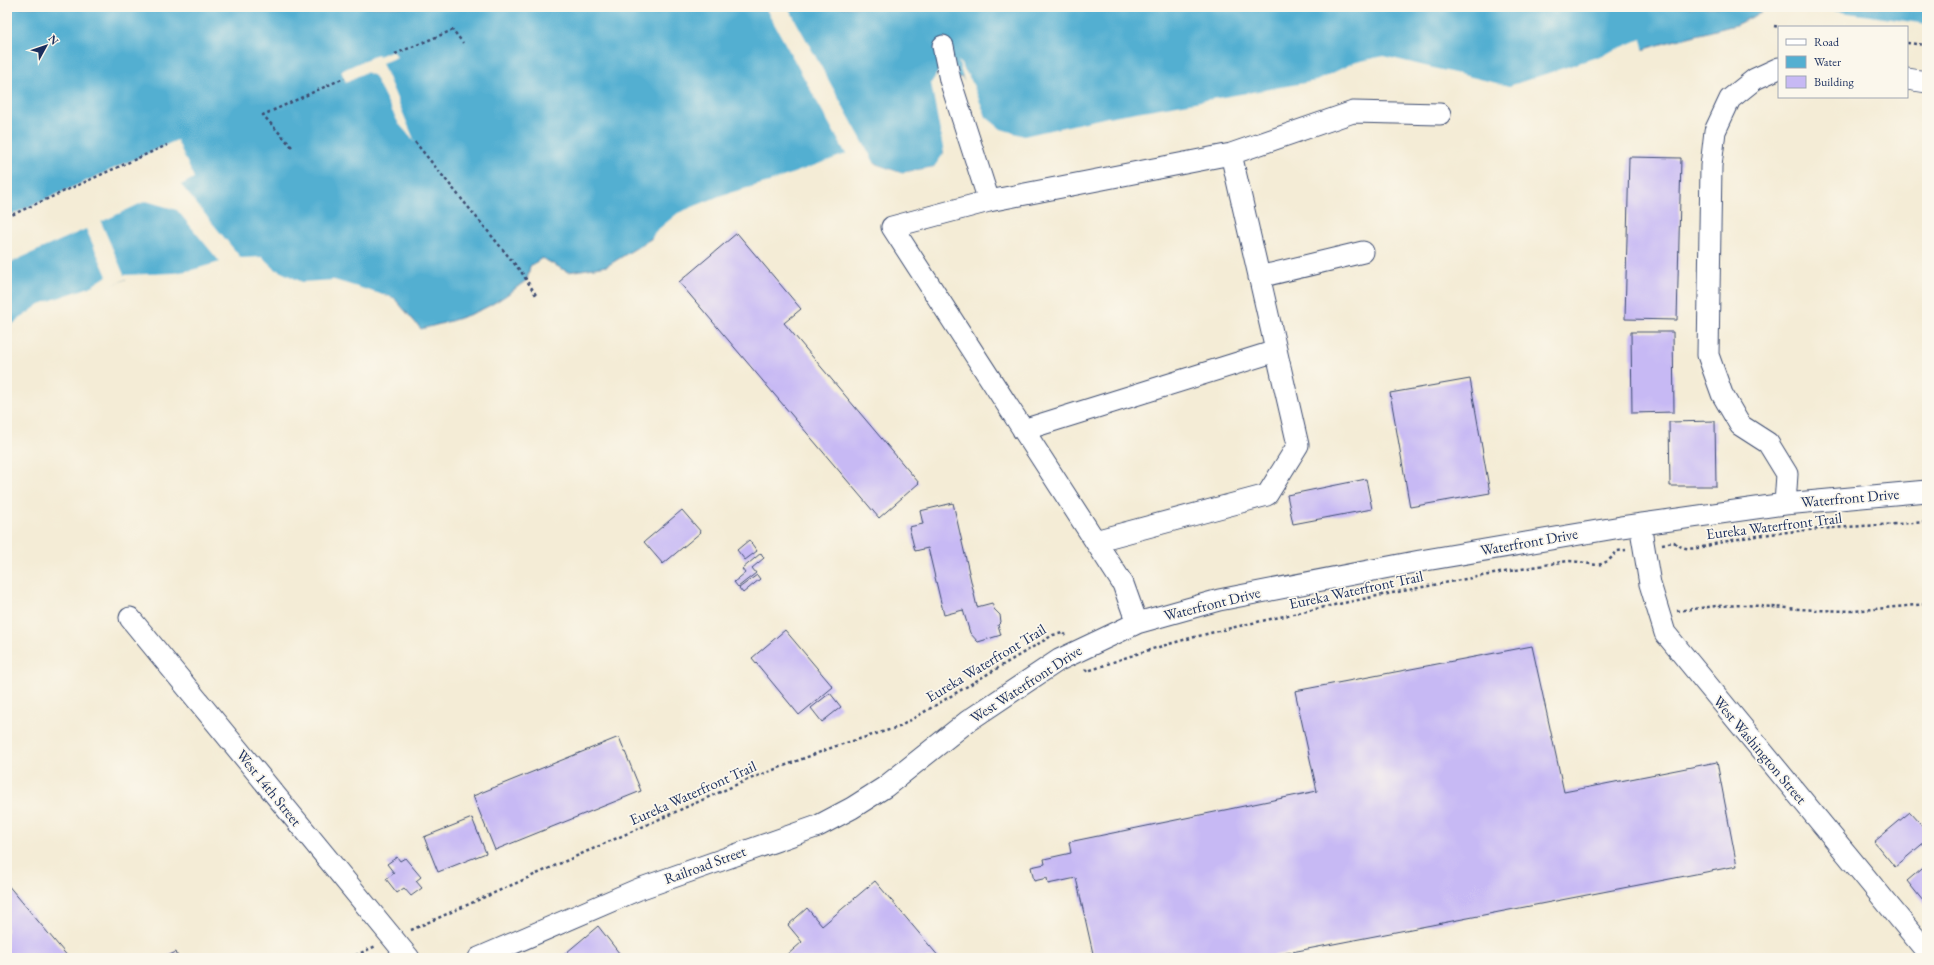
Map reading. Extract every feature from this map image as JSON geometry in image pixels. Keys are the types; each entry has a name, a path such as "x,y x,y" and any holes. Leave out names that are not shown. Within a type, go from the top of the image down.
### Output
{"street":[{"path":"943,46 950,80 989,201"},
{"path":"1778,68 1755,79 1730,99 1715,131 1711,166 1708,355 1722,394 1740,425 1768,443 1787,474 1785,504"},
{"path":"1908,80 1927,82"},
{"path":"1137,623 1123,584 892,227 989,201 1231,154 1353,112 1440,114"},
{"path":"1095,541 1267,495 1298,445 1231,154"},
{"path":"1259,277 1363,252"},
{"path":"1023,430 1276,351"},
{"name":"Waterfront Drive","path":"1137,623 1220,600 1420,561 1640,524 1785,504 1927,492"},
{"name":"West Washington Street","path":"1640,524 1646,548 1650,584 1665,634 1927,952"},
{"name":"West 14th Street","path":"130,618 401,949"},
{"name":"West Waterfront Drive","path":"923,757 968,721 1060,660 1137,623"},
{"name":"Railroad Street","path":"479,958 639,889 818,826 878,791 923,757"}],"path":[{"path":"1774,26 1778,27"},
{"path":"395,54 453,30 463,43"},
{"path":"1908,43 1927,46"},
{"path":"292,147 263,115 344,78"},
{"path":"415,142 522,273 536,295"},
{"path":"7,217 167,145"},
{"name":"Eureka Waterfront Trail","path":"350,958 401,949 747,780 836,746 898,727 1053,635 1063,633 1067,636 1075,648 1074,652 1087,671 1147,651 1220,631 1353,600 1568,561 1601,564 1609,561 1617,551 1646,548 1674,542 1682,548 1691,549 1736,539 1927,522"},
{"path":"1660,618 1680,610 1716,606 1746,605 1814,610 1853,610 1927,604"}],"water":[{"path":"7,7 1927,7 1927,33 1908,27 1908,26 1763,12 1735,25 1665,43 1506,91 1372,59 1332,83 1087,125 1022,139 997,138 962,77 936,84 946,143 941,166 901,173 875,164 845,161 691,214 607,266 568,272 542,258 530,266 527,280 503,298 462,318 441,324 421,329 394,298 339,284 298,289 260,259 180,278 133,276 27,319 7,339"}],"pier":[{"path":"765,7 788,7 875,164 901,173 934,167 944,153 931,83 938,72 941,85 938,86 948,143 943,167 890,176 877,168 875,165 872,166 846,163 734,200 692,216 650,242 655,232 678,213 722,195 769,182 846,154"},
{"path":"1763,7 1805,7 1927,24 1927,35 1908,32 1908,26 1861,26 1801,18 1761,16"},
{"path":"1641,39 1644,52 1507,93 1372,61 1332,85 1088,127 1022,141 996,140 986,133 967,92 958,60 971,80 986,117 1001,129 1024,136 1108,117 1316,81 1353,63 1383,56 1509,86 1603,55"},
{"path":"393,50 397,57 382,63 415,142 399,124 374,76 366,72 346,82 341,71 378,54 379,56"},
{"path":"177,140 194,178 181,185 241,258 262,257 275,269 302,282 334,280 394,298 396,301 339,286 298,291 260,261 180,280 134,278 127,281 126,279 111,286 111,288 28,320 7,341 7,325 9,327 40,304 90,287 107,276 86,229 7,264 7,217","holes":["146,201 177,210 220,262 192,270 174,273 124,275 101,222"]}],"building":[{"path":"1629,157 1681,158 1677,320 1625,319"},
{"path":"737,233 801,309 784,323 919,483 879,518 679,282"},
{"path":"1631,332 1673,332 1674,412 1632,413"},
{"path":"1470,379 1490,493 1410,507 1390,393"},
{"path":"1715,421 1716,486 1670,486 1669,422"},
{"path":"1366,479 1372,509 1293,524 1287,495"},
{"path":"953,503 977,607 992,603 994,609 1000,615 1001,622 998,625 1001,635 978,642 970,633 963,610 944,615 928,548 915,551 909,527 923,524 920,511"},
{"path":"682,510 701,532 663,564 644,542"},
{"path":"749,540 757,551 745,560 737,550"},
{"path":"761,553 764,558 752,568 756,573 738,587 734,582 745,573 742,569"},
{"path":"757,575 760,579 743,593 739,588"},
{"path":"785,630 833,687 799,715 752,658"},
{"path":"1532,646 1564,792 1717,762 1737,866 1261,958 1094,958 1076,878 1048,884 1047,878 1034,881 1031,867 1045,864 1044,859 1071,853 1069,842 1317,791 1295,691"},
{"path":"830,693 841,707 822,722 811,708"},
{"path":"619,737 641,791 495,850 473,796"},
{"path":"1910,812 1927,831 1927,840 1895,867 1874,842"},
{"path":"472,818 486,853 438,872 424,837"},
{"path":"397,857 400,861 405,858 421,877 416,881 422,888 411,896 404,888 397,893 386,879 394,873 387,864"},
{"path":"1927,864 1927,906 1907,881"},
{"path":"875,881 940,958 787,958 786,956 802,942 788,925 807,908 822,926"},
{"path":"7,884 69,958 7,958"},
{"path":"598,926 623,958 560,958"},
{"path":"176,952 178,958 163,958"}]}
